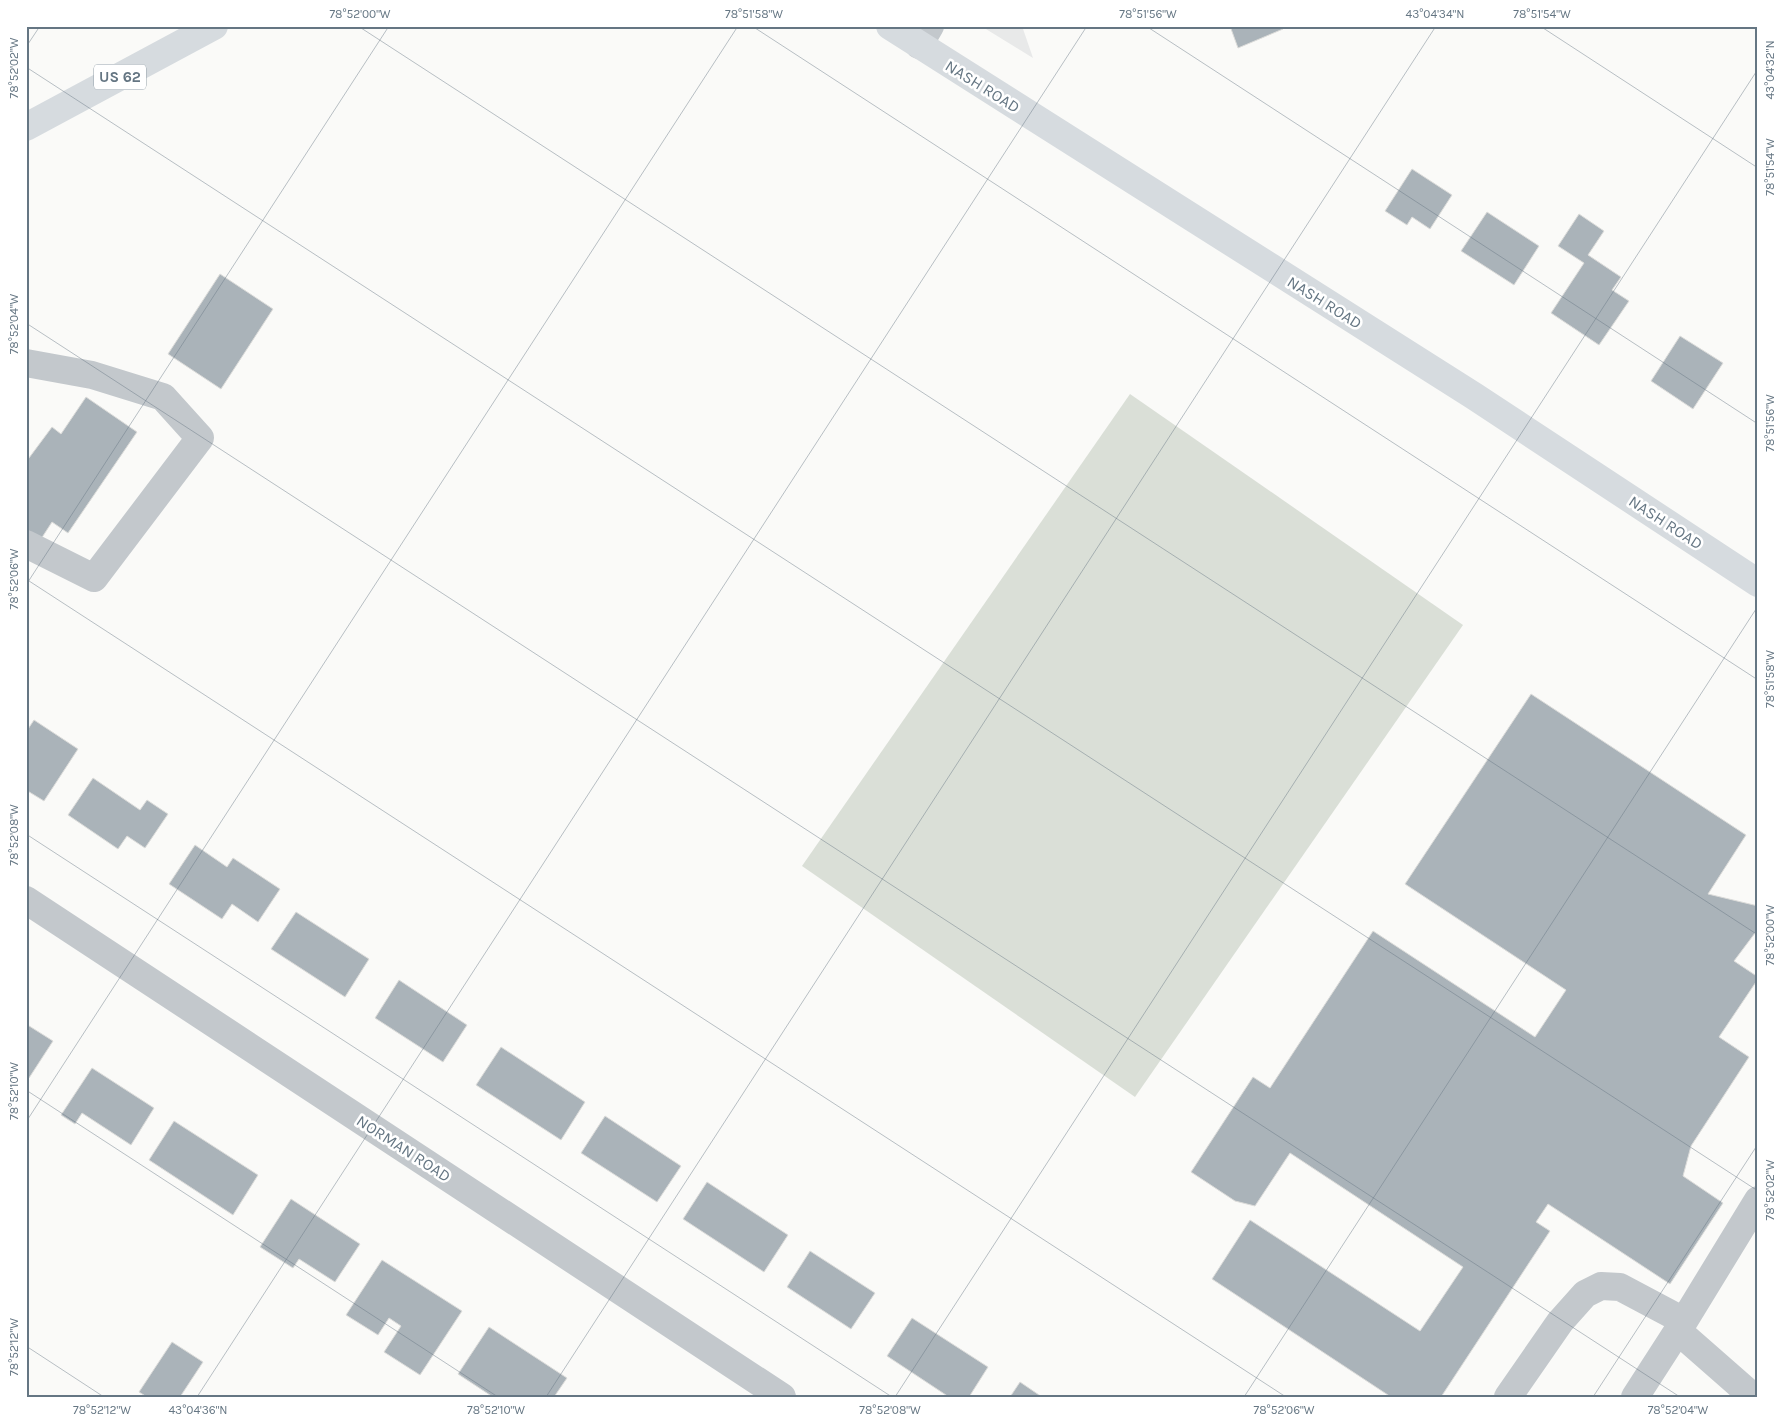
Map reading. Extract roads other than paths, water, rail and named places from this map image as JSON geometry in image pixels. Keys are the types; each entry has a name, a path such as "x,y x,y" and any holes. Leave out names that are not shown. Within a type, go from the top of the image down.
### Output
{"main road":[{"name":"US 62","path":"26,127 214,26"},
{"name":"NASH ROAD","path":"890,26 925,36 1758,583"}],"street":[{"path":"26,363 92,374 163,397 200,438 94,578 26,544"},
{"name":"NORMAN ROAD","path":"26,900 782,1397"},
{"path":"1635,1397 1758,1200"},
{"path":"1508,1397 1560,1322 1585,1294 1601,1286 1620,1287 1681,1326 1752,1397"}]}
